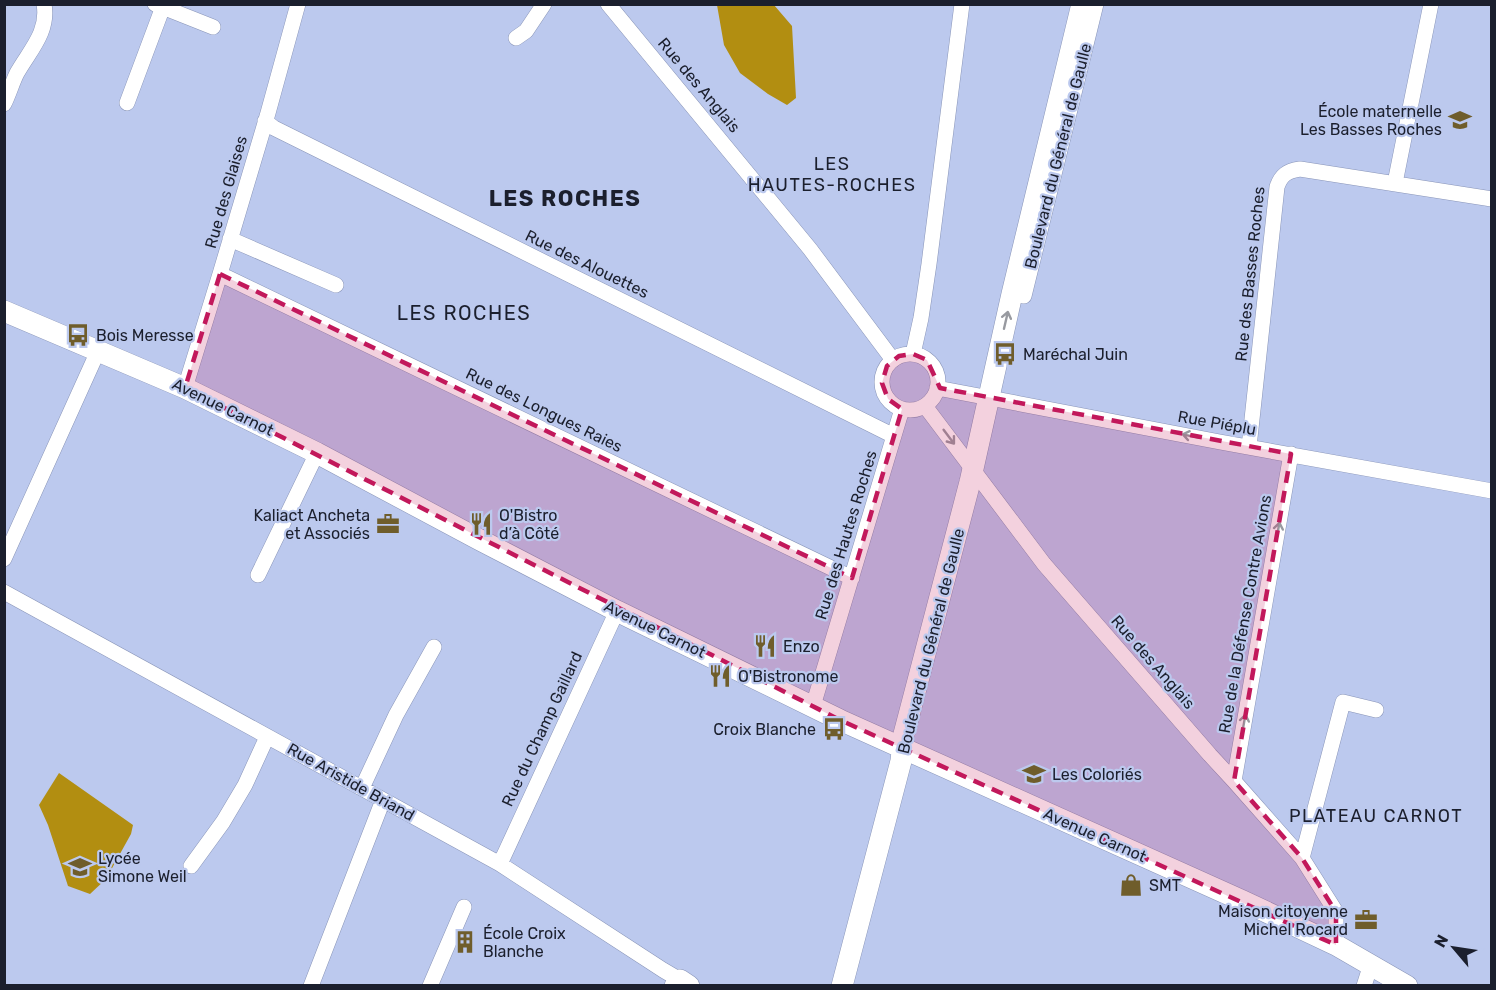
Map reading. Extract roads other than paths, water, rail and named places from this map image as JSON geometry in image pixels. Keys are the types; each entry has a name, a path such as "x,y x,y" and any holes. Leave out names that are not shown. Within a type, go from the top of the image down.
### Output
{"main road":[{"name":"Boulevard du Général de Gaulle","path":"842,986 901,761 902,748 973,468 1012,294 1082,4"},
{"name":"Avenue Carnot","path":"4,311 184,388 317,453 617,611 882,740 1171,868 1336,945 1407,986"}],"street":[{"path":"4,104 16,76 43,30 46,14 44,4"},
{"name":"Rue des Glaises","path":"184,388 220,274 298,4"},
{"path":"516,38 526,31 544,4"},
{"name":"Rue des Anglais","path":"608,4 810,249 893,360"},
{"path":"913,354 921,318 962,4"},
{"name":"Boulevard du Général de Gaulle","path":"1012,294 1024,296 1096,4"},
{"path":"1395,183 1431,4"},
{"path":"127,103 161,5 213,27"},
{"name":"Rue des Alouettes","path":"265,121 274,128 894,436"},
{"name":"Rue des Basses Roches","path":"1249,447 1277,187 1281,177 1290,170 1300,169 1491,199"},
{"path":"230,239 336,285"},
{"name":"Rue des Longues Raies","path":"220,274 852,578"},
{"path":"4,558 98,351"},
{"path":"906,354 913,354 933,365 938,388 931,401 925,406 918,409 902,409 894,405 884,392 883,374 893,360 906,354"},
{"name":"Rue Piéplu","path":"938,388 1491,491"},
{"name":"Rue des Anglais","path":"925,406 1044,564 1209,755 1302,858 1336,912 1336,945"},
{"name":"Rue des Hautes Roches","path":"813,706 902,409"},
{"path":"258,575 317,453"},
{"name":"Rue de la Défense Contre Avions","path":"1234,781 1291,454"},
{"name":"Rue Aristide Briand","path":"4,592 500,864 682,984"},
{"name":"Rue du Champ Gaillard","path":"500,864 617,611"},
{"path":"362,789 396,715 434,647"},
{"path":"1302,858 1343,702 1376,710"},
{"path":"191,866 223,822 245,785 267,737"},
{"path":"311,986 383,800"},
{"path":"430,986 464,907"},
{"path":"1364,986 1371,964"}],"place":[{"name":"École maternelle Les Basses Roches","path":"1460,120"},
{"name":"Bois Meresse","path":"78,335"},
{"name":"Maréchal Juin","path":"1005,354"},
{"name":"Kaliact Ancheta et Associés","path":"388,524"},
{"name":"O'Bistro d’à Côté","path":"481,524"},
{"name":"Enzo","path":"765,646"},
{"name":"O'Bistronome","path":"720,676"},
{"name":"Croix Blanche","path":"834,729"},
{"name":"Les Coloriés","path":"1034,774"},
{"name":"Lycée Simone Weil","path":"80,867"},
{"name":"SMT","path":"1131,885"},
{"name":"Maison citoyenne Michel Rocard","path":"1366,920"},
{"name":"École Croix Blanche","path":"465,942"}],"district":[{"name":"LES HAUTES-ROCHES","path":"832,174"},
{"name":"LES ROCHES","path":"565,198"},
{"name":"LES ROCHES","path":"464,313"},
{"name":"PLATEAU CARNOT","path":"1376,816"}]}
